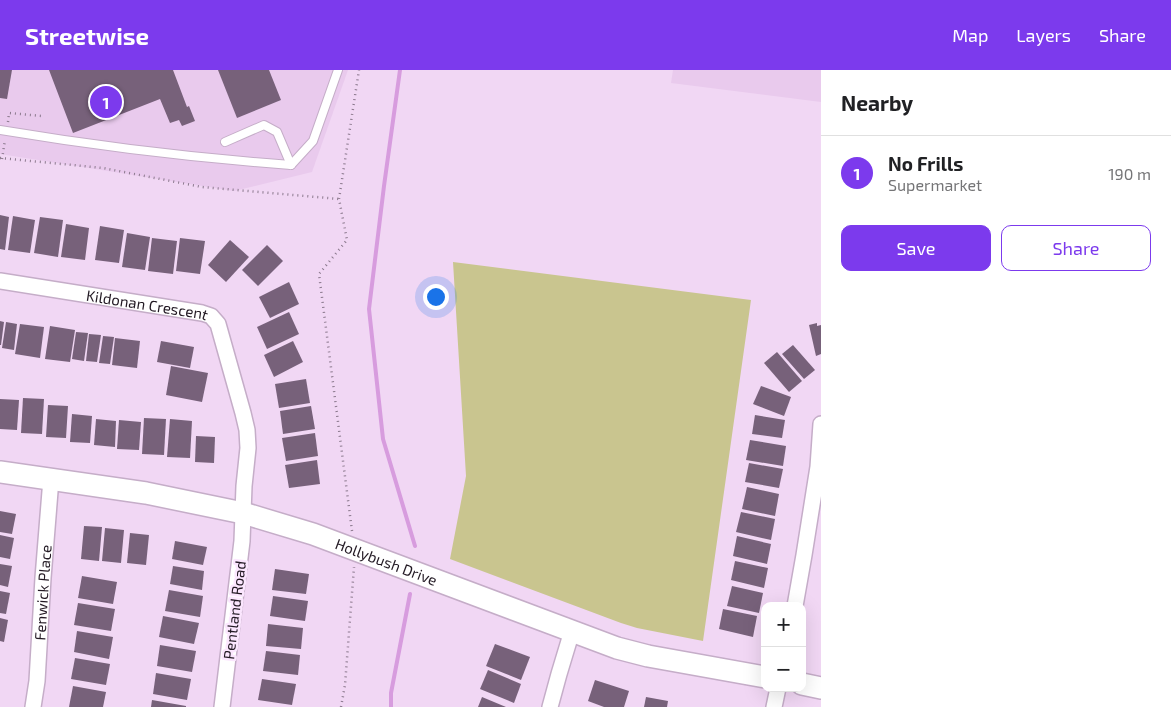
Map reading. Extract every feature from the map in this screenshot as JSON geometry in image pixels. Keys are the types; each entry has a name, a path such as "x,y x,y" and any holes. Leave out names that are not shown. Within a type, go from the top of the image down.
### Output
{"street":[{"name":"Kildonan Crescent","path":"0,281 173,308 211,316 218,324 222,336 247,430 248,448 243,513"},
{"path":"796,602 818,467 821,424"},
{"name":"Hollybush Drive","path":"0,472 146,494 243,513 313,534 617,648 648,656 761,676"},
{"name":"Fenwick Place","path":"33,707 37,681 51,479"},
{"name":"Pentland Road","path":"222,707 242,541 243,513"},
{"path":"550,707 572,631"},
{"path":"806,685 821,688"},
{"path":"774,707 777,692"}],"lane":[{"path":"291,165 313,141 338,70"},
{"path":"225,142 264,126 277,132 291,165"},
{"path":"0,130 223,160 291,165"}],"path":[{"path":"353,535 319,274 347,240 339,199 359,70"},
{"path":"0,158 103,168 202,187 339,199"},
{"path":"341,707 345,685 355,563"}],"shaded area":[{"path":"0,70 348,70 312,172 234,191 0,154"},
{"path":"673,70 821,70 821,102 671,83"},
{"path":"453,262 751,300 703,641 621,623 450,559 466,476"}],"building":[{"path":"0,70 12,70 7,99 0,98"},
{"path":"49,70 173,70 187,107 189,106 195,121 182,126 179,120 170,123 160,99 73,133"},
{"path":"218,70 269,70 281,100 237,118"},
{"path":"0,215 9,217 5,250 0,249"},
{"path":"13,216 35,220 30,253 8,250"},
{"path":"40,217 63,220 58,257 34,253"},
{"path":"66,224 89,228 85,260 61,257"},
{"path":"100,226 124,230 119,263 95,260"},
{"path":"127,233 150,237 145,270 122,267"},
{"path":"152,238 177,241 173,274 148,271"},
{"path":"180,238 205,241 200,274 176,271"},
{"path":"230,240 249,257 226,282 208,265"},
{"path":"267,245 283,261 258,286 242,270"},
{"path":"289,282 299,304 270,318 259,297"},
{"path":"289,312 299,334 267,349 257,327"},
{"path":"0,321 4,322 1,345 0,345"},
{"path":"6,322 17,324 14,350 2,348"},
{"path":"817,323 817,326 821,325 821,354 816,356 809,325"},
{"path":"20,324 44,327 40,358 15,354"},
{"path":"50,326 75,330 70,362 45,359"},
{"path":"76,332 88,333 84,361 72,359"},
{"path":"89,334 101,335 97,362 86,361"},
{"path":"103,336 114,337 110,364 99,363"},
{"path":"115,338 140,341 137,368 112,365"},
{"path":"161,341 194,347 190,368 157,362"},
{"path":"293,341 303,362 274,377 264,355"},
{"path":"793,345 815,370 804,379 782,354"},
{"path":"777,352 802,381 789,392 764,363"},
{"path":"171,366 208,373 202,402 166,395"},
{"path":"306,379 310,403 279,408 275,384"},
{"path":"761,386 791,397 784,416 753,404"},
{"path":"23,398 44,399 42,434 21,433"},
{"path":"0,399 19,400 17,430 0,429"},
{"path":"48,405 68,406 66,438 46,437"},
{"path":"311,406 315,429 283,434 280,411"},
{"path":"72,414 92,416 90,443 70,442"},
{"path":"755,415 785,420 782,438 752,434"},
{"path":"144,418 166,419 164,455 142,454"},
{"path":"96,419 116,421 115,447 94,445"},
{"path":"170,419 192,421 190,458 167,457"},
{"path":"119,420 141,422 139,450 117,449"},
{"path":"315,433 318,456 286,461 282,438"},
{"path":"196,436 215,437 214,463 195,462"},
{"path":"750,440 786,446 783,466 746,460"},
{"path":"317,460 320,484 289,488 285,465"},
{"path":"749,463 783,469 779,488 745,482"},
{"path":"747,487 779,494 775,516 742,509"},
{"path":"0,511 16,514 12,534 0,532"},
{"path":"741,512 775,519 771,540 736,532"},
{"path":"84,526 102,527 99,561 81,559"},
{"path":"105,528 124,530 121,563 102,561"},
{"path":"130,533 149,535 146,565 127,563"},
{"path":"0,535 14,538 10,559 0,557"},
{"path":"737,536 771,544 767,564 733,556"},
{"path":"175,541 207,547 203,565 172,559"},
{"path":"735,561 768,568 764,588 731,580"},
{"path":"0,564 12,566 8,587 0,585"},
{"path":"173,566 204,571 202,590 170,584"},
{"path":"275,569 309,574 306,594 272,590"},
{"path":"82,576 117,582 113,604 78,598"},
{"path":"732,586 763,593 759,613 727,606"},
{"path":"169,590 203,596 200,617 165,611"},
{"path":"0,591 10,593 6,614 0,613"},
{"path":"273,596 308,601 305,621 270,616"},
{"path":"78,603 115,609 111,631 74,625"},
{"path":"723,609 757,616 753,637 719,629"},
{"path":"163,616 199,623 194,644 159,637"},
{"path":"0,618 8,620 4,642 0,641"},
{"path":"268,624 303,628 301,649 266,646"},
{"path":"77,631 113,637 109,659 74,652"},
{"path":"495,644 530,657 521,680 486,666"},
{"path":"160,645 196,651 192,672 157,666"},
{"path":"266,651 300,655 298,675 263,671"},
{"path":"75,658 110,664 106,685 71,679"},
{"path":"488,670 521,684 514,703 480,689"},
{"path":"156,673 191,679 187,700 153,694"},
{"path":"262,679 296,684 292,705 258,700"},
{"path":"595,680 629,691 624,707 604,707 588,701"},
{"path":"73,686 106,692 103,707 69,707"},
{"path":"482,697 506,707 478,707"},
{"path":"646,697 668,701 667,707 644,707"},
{"path":"152,700 186,706 186,707 151,707"}],"waterway":[{"path":"400,70 369,309 383,439 415,546"},
{"path":"391,707 391,693 410,594"}],"place":[{"name":"No Frills","path":"106,102"}]}
